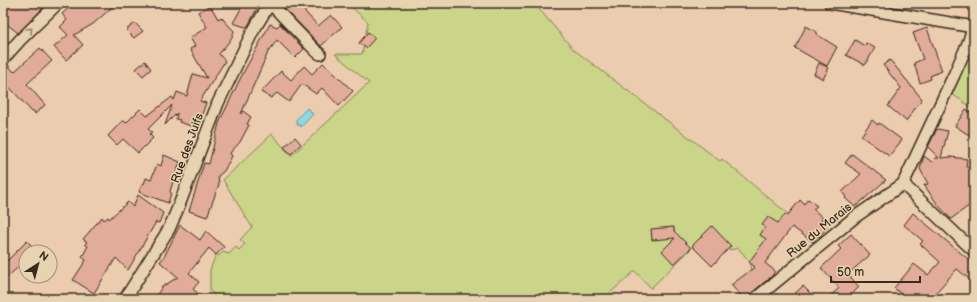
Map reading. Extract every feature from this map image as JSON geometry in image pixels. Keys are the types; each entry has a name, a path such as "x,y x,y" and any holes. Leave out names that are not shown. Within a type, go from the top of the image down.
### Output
{"street":[{"path":"3,58 58,3"},
{"path":"270,3 320,54"},
{"name":"Rue des Juifs","path":"125,299 169,229 218,103 252,33 270,3"},
{"path":"830,3 973,27 969,41 954,75 903,184 974,251"},
{"name":"Rue du Marais","path":"755,299 855,217 903,184"}],"green space":[{"path":"347,3 534,3 573,49 720,161 722,159 788,214 751,263 738,248 730,250 710,230 651,288 635,271 603,299 219,299 210,291 210,270 216,254 219,256 223,252 229,254 236,247 239,250 245,244 240,240 252,227 223,180 272,134 291,156 369,83 335,54 362,54 363,50 368,22"},
{"path":"974,44 974,109 952,94"},
{"path":"751,263 770,278 765,282 762,282 750,271"}],"water":[{"path":"307,108 313,114 301,127 300,125 297,125 295,121"}],"building":[{"path":"3,3 48,3 18,33 3,21 3,17 7,12 3,9"},
{"path":"74,3 117,3 93,24 74,35 83,45 66,60 54,47 68,35 60,27 67,20 62,14"},
{"path":"244,3 260,3 248,26 245,27 233,23"},
{"path":"288,3 297,3 318,26 331,15 342,27 321,46 283,7"},
{"path":"210,5 218,19 221,17 234,31 232,38 219,54 225,61 200,101 206,103 197,128 179,122 180,120 176,119 177,113 165,125 172,105 148,129 152,132 149,134 153,138 138,153 123,139 117,145 108,136 123,120 126,123 140,109 147,116 172,97 174,100 177,92 187,96 193,74 207,78 190,49 195,46 190,38 207,27 198,12"},
{"path":"135,23 143,31 134,38 126,30"},
{"path":"270,24 277,27 280,24 304,49 295,58 277,40 269,50 241,114 243,111 251,117 247,124 249,125 240,142 230,153 232,156 224,171 218,176 219,184 207,217 189,211 204,163 209,164 219,123 242,75"},
{"path":"806,26 817,32 816,34 837,47 827,66 795,48"},
{"path":"927,28 942,71 930,76 931,79 920,83 914,63 923,59 913,33"},
{"path":"368,32 375,38 366,48 359,43"},
{"path":"855,40 865,46 866,43 875,48 865,65 846,55"},
{"path":"40,48 52,61 27,84 45,105 35,114 34,111 32,112 3,80 3,66 7,64 14,72"},
{"path":"890,60 922,99 906,121 888,106 901,88 883,65"},
{"path":"145,61 151,69 143,76 136,69"},
{"path":"323,63 353,91 339,106 322,88 316,94 302,84 289,102 277,93 271,98 261,92 281,71 291,80 304,66 312,74"},
{"path":"819,63 829,68 823,79 814,74"},
{"path":"966,109 974,114 974,127 969,135 955,126"},
{"path":"872,120 878,125 879,123 902,140 889,156 861,136"},
{"path":"937,129 948,131 941,158 951,157 967,159 966,167 974,168 974,202 951,219 938,205 924,185 928,184 920,169 924,156 932,162 936,158 939,158 928,147"},
{"path":"295,137 301,144 291,154 284,147"},
{"path":"852,154 886,180 855,207 845,198 846,197 842,192 861,174 845,163"},
{"path":"164,155 180,162 170,191 171,193 168,203 139,192 146,178 151,180 157,164 161,166"},
{"path":"138,195 163,213 159,223 156,222 128,270 116,258 94,293 73,280 86,260 82,257 88,246 85,244 87,242 83,239 102,217 104,220 108,217 109,219 128,202 133,207"},
{"path":"808,199 817,206 813,209 823,218 820,223 827,228 819,237 818,235 813,242 792,227 765,263 775,271 772,276 744,299 731,285 755,267 749,262 766,239 760,235 765,227 762,225 768,217 778,223 785,214 787,216 800,200 804,204"},
{"path":"913,213 974,264 974,283 957,269 930,299 907,299 894,288 914,264 928,275 940,262 920,244 923,241 904,225"},
{"path":"180,225 200,240 206,231 224,247 216,255 209,248 189,273 199,282 193,289 204,299 154,299 162,287 178,277 160,262"},
{"path":"712,226 731,246 712,266 692,246"},
{"path":"674,227 674,231 691,248 674,264 662,251 675,238 652,240 651,229"},
{"path":"851,234 870,255 848,274 859,287 848,298 844,295 840,299 827,299 839,288 821,268 841,249 838,246"},
{"path":"18,250 18,267 3,281 3,265"},
{"path":"803,286 816,299 789,299"}]}
